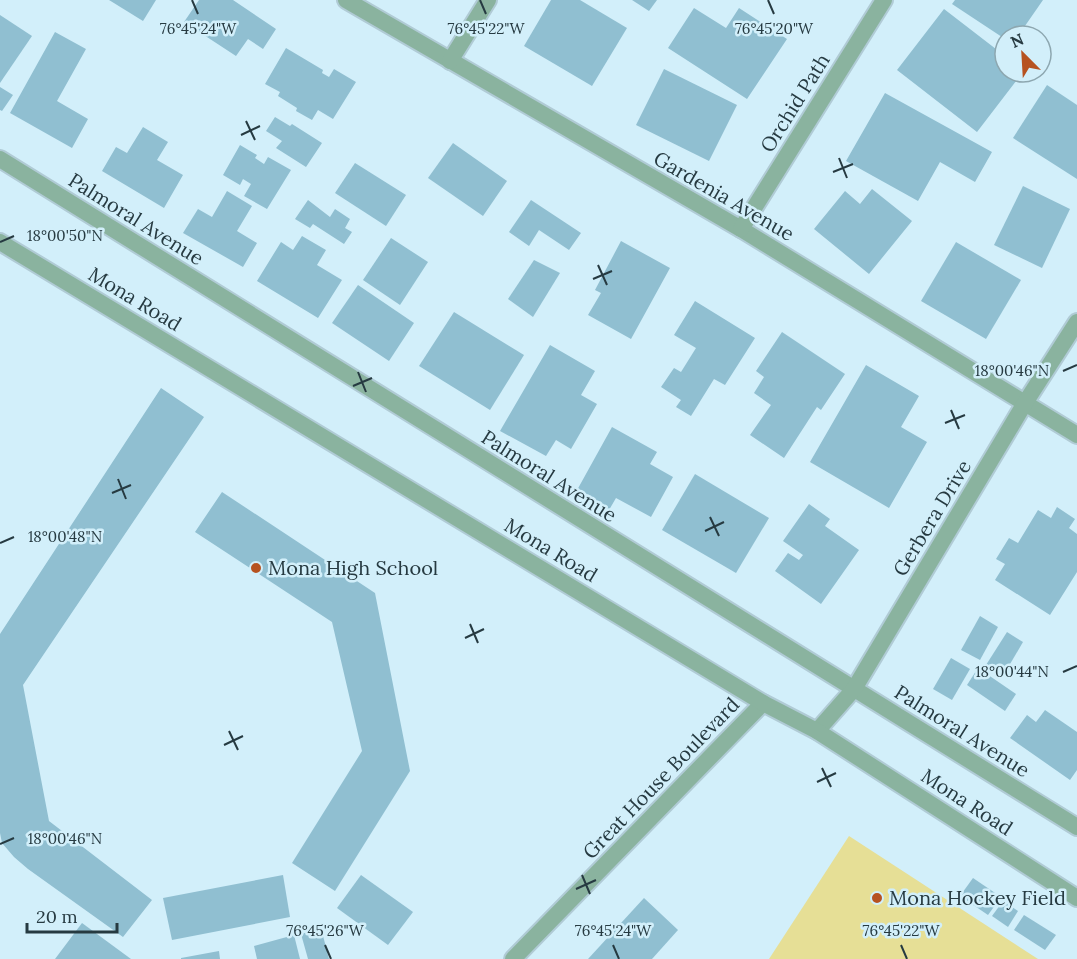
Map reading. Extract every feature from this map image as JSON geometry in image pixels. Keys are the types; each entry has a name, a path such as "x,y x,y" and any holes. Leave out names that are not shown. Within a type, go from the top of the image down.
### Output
{"street":[{"name":"Gardenia Avenue","path":"346,0 741,229 1077,435"},
{"path":"450,62 488,0"},
{"name":"Orchid Path","path":"741,229 884,0"},
{"name":"Palmoral Avenue","path":"0,159 1077,827"},
{"name":"Mona Road","path":"0,242 763,703 817,731 1077,898"},
{"name":"Gerbera Drive","path":"817,731 854,689 1025,403 1077,322"},
{"name":"Great House Boulevard","path":"513,959 763,703"}],"shaded area":[{"name":"Mona Hockey Field","path":"849,836 1038,959 769,959"}],"building":[{"path":"109,0 156,0 143,21"},
{"path":"199,0 233,0 276,29 263,49 248,39 236,56 184,22"},
{"path":"551,0 580,0 627,28 592,86 524,46"},
{"path":"632,0 657,0 649,11"},
{"path":"955,0 1043,0 1026,24 993,24 993,31 952,4"},
{"path":"694,8 726,28 739,8 787,39 747,99 668,48"},
{"path":"944,9 993,47 993,84 1014,84 977,132 897,70"},
{"path":"0,15 32,36 0,83"},
{"path":"55,32 86,49 57,101 88,119 72,148 10,113"},
{"path":"286,48 323,70 322,73 329,77 334,69 356,82 333,119 318,110 312,120 296,111 297,108 278,96 280,92 265,84"},
{"path":"664,69 737,105 709,161 636,125"},
{"path":"1047,85 1077,105 1077,179 1013,138"},
{"path":"0,87 13,95 2,111 0,110"},
{"path":"885,93 992,152 975,182 940,162 918,201 846,161"},
{"path":"275,117 290,126 292,124 322,143 306,167 276,148 282,141 266,131"},
{"path":"143,127 168,142 157,160 183,175 164,208 102,171 116,147 127,153"},
{"path":"453,143 507,181 483,216 428,178"},
{"path":"240,145 257,155 255,158 264,164 268,157 291,170 267,209 244,196 251,184 243,179 240,185 223,175"},
{"path":"355,163 406,195 386,226 335,193"},
{"path":"1023,186 1070,209 1042,268 994,245"},
{"path":"872,189 912,221 869,274 814,229 845,191 860,204"},
{"path":"227,191 252,206 237,231 257,243 243,267 183,233 198,209 212,217"},
{"path":"308,200 330,217 335,209 350,219 345,228 352,232 344,244 313,224 310,228 295,219"},
{"path":"531,200 581,233 569,250 539,230 529,246 509,232"},
{"path":"302,236 326,250 317,265 342,280 318,318 257,281 281,242 293,250"},
{"path":"391,238 428,262 400,305 363,280"},
{"path":"621,241 670,268 631,339 588,315 601,293 595,290"},
{"path":"956,242 1021,280 986,339 921,301"},
{"path":"534,260 560,273 533,317 508,299"},
{"path":"358,285 414,323 389,361 332,323"},
{"path":"695,301 755,338 725,385 714,379 691,416 676,407 681,400 661,387 674,368 681,372 696,348 674,335"},
{"path":"454,312 524,355 490,410 419,366"},
{"path":"782,332 845,374 821,410 817,407 784,458 750,435 771,405 754,393 764,377 756,371"},
{"path":"550,345 595,371 581,395 597,404 571,449 556,440 546,456 500,431"},
{"path":"866,365 919,396 901,427 927,442 889,508 810,462"},
{"path":"161,388 204,417 23,685 49,821 152,900 123,937 28,869 2,843 0,833 0,634"},
{"path":"612,427 657,452 650,464 673,477 651,517 616,498 609,510 576,492"},
{"path":"695,474 769,518 736,573 662,530"},
{"path":"222,492 375,593 410,771 335,891 292,863 362,751 332,622 195,532"},
{"path":"809,504 830,519 825,526 859,550 821,604 775,571 788,553 799,560 803,555 783,541"},
{"path":"1057,507 1075,519 1069,528 1077,534 1077,572 1050,615 995,580 1005,564 996,559 1009,538 1018,543 1038,510 1051,518"},
{"path":"980,616 998,627 980,660 961,650"},
{"path":"1007,632 1023,642 1003,676 986,665"},
{"path":"951,658 970,669 952,700 933,689"},
{"path":"978,668 1016,694 1005,711 967,685"},
{"path":"1045,710 1077,732 1077,770 1070,780 1010,738 1027,715 1036,722"},
{"path":"283,875 290,917 172,940 163,898"},
{"path":"361,875 413,912 388,945 337,908"},
{"path":"973,878 1001,897 988,915 960,896"},
{"path":"644,898 678,930 652,959 588,959"},
{"path":"1003,901 1018,911 1008,927 992,916"},
{"path":"1024,915 1056,935 1045,950 1014,930"},
{"path":"82,923 131,959 55,959"},
{"path":"321,928 329,959 308,959 301,934"},
{"path":"294,935 300,959 257,959 254,946"},
{"path":"219,951 220,959 181,959 181,958"}],"place":[{"name":"Mona High School","path":"256,568"},
{"name":"Mona Hockey Field","path":"877,898"}]}
